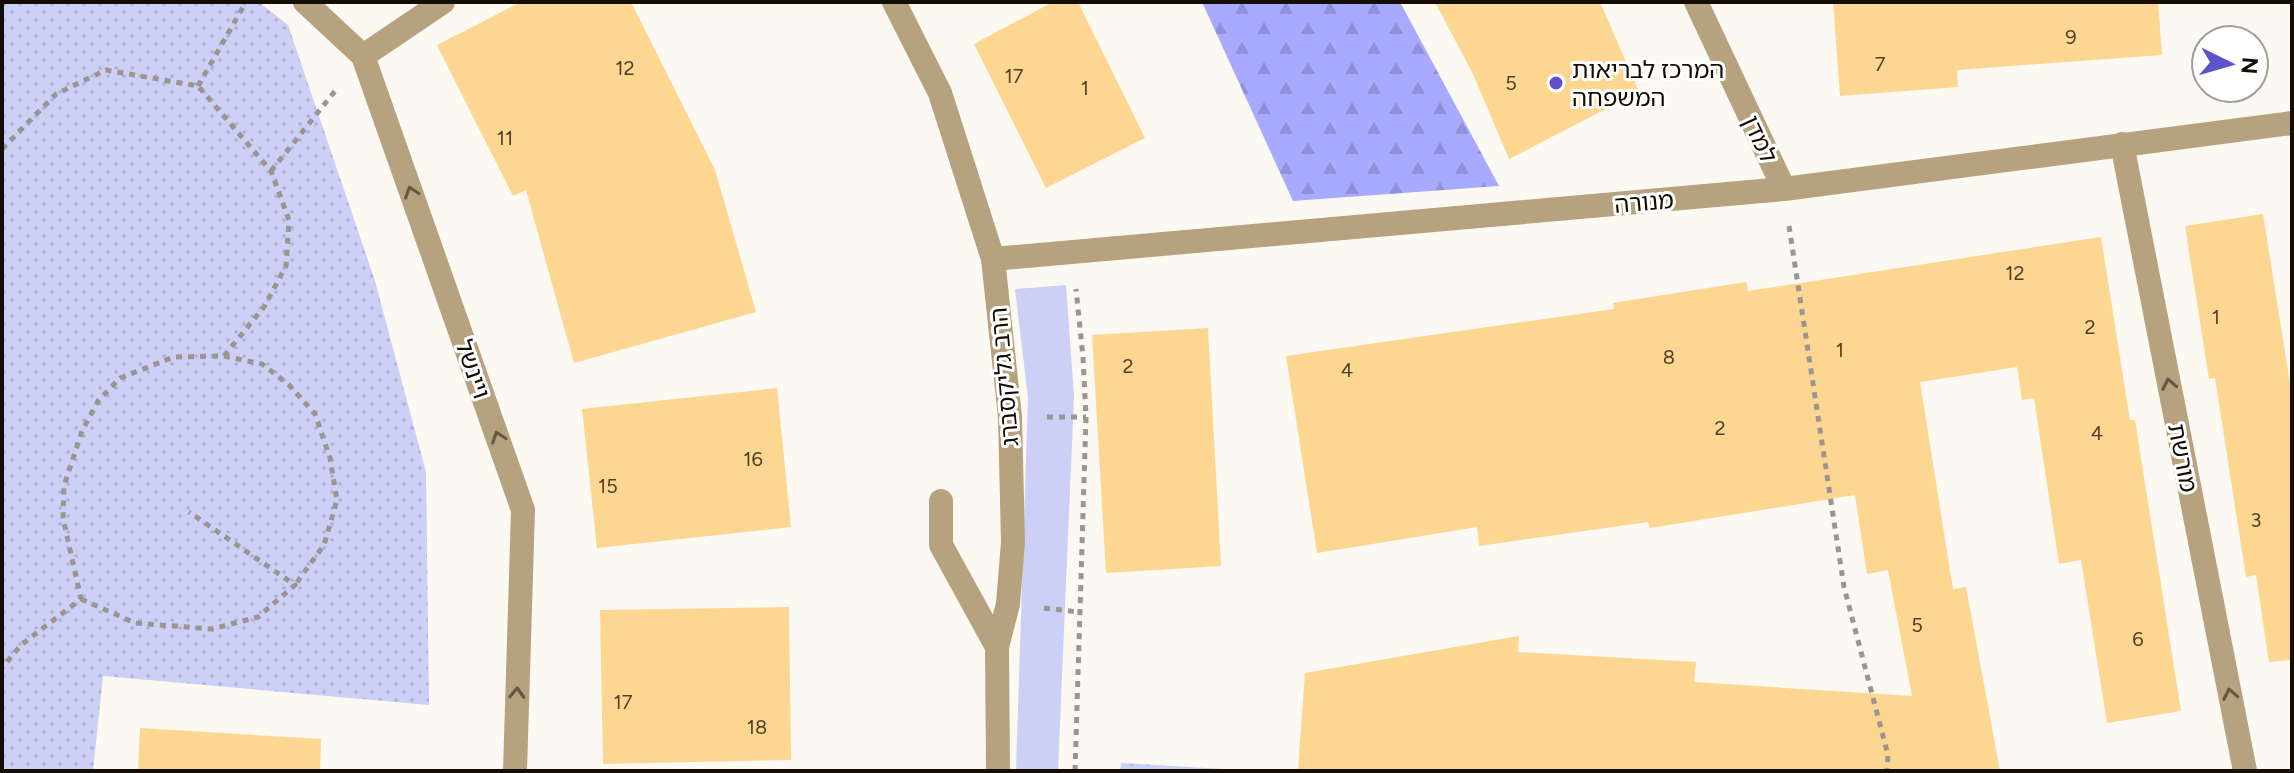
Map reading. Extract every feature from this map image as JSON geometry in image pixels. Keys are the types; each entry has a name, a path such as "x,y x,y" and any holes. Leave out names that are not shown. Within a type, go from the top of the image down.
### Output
{"street":[{"name":"ויינשל","path":"305,2 363,56 523,510 515,771"},
{"path":"363,56 443,2"},
{"name":"הרב גליקסברג","path":"894,2 940,93 993,259 1010,417 1013,542 1008,604 997,647 998,771"},
{"name":"למדן","path":"1696,2 1784,189"},
{"name":"מנורה","path":"993,259 1784,189 2292,123"},
{"name":"מורשת","path":"2122,144 2245,771"},
{"path":"941,501 941,545 997,647"}],"path":[{"path":"198,86 246,2"},
{"path":"271,171 363,56"},
{"path":"2,149 56,94 106,70 198,86 271,171 289,220 286,266 264,307 224,356"},
{"path":"1784,189 1844,587 1888,755 1887,771"},
{"path":"1072,253 1086,417 1075,771"},
{"path":"224,356 262,364 289,385 315,414 330,458 337,500 324,545 295,585 258,617 212,629 135,623 81,599 63,518 64,486 82,431 98,401 120,378 174,357 224,356"},
{"path":"189,512 295,585"},
{"path":"2,668 21,645 81,599"}],"shaded area":[{"path":"2,2 259,2 288,25 375,281 426,472 429,705 103,676 93,771 2,771"},
{"path":"1066,285 1074,396 1058,771 1016,771 1028,398 1015,289"},
{"path":"1121,763 1257,771 1120,771"}],"green space":[{"path":"1202,2 1400,2 1499,186 1293,201"}],"building":[{"path":"521,2 631,2 715,170 756,312 574,363 526,190 513,196 437,45"},
{"path":"1053,2 1078,2 1145,138 1046,188 974,44"},
{"name":"המרכז לבריאות המשפחה","path":"1435,2 1600,2 1639,92 1509,159 1473,74"},
{"path":"1833,2 2158,2 2162,55 1957,70 1958,87 1840,96"},
{"path":"2263,214 2292,396 2292,660 2269,662 2256,575 2246,577 2215,378 2209,379 2185,226"},
{"path":"2101,237 2130,420 2135,420 2181,711 2107,723 2081,560 2059,564 2034,398 2022,400 2017,367 1920,382 1953,589 1966,587 2000,771 1298,771 1305,673 1519,636 1518,652 1696,662 1694,682 1912,696 1888,570 1867,574 1855,495 1650,528 1648,522 1479,546 1477,527 1317,553 1286,356 1614,309 1613,303 1746,282 1748,291"},
{"path":"1208,328 1221,566 1106,573 1092,335"},
{"path":"777,388 791,527 597,548 582,409"},
{"path":"789,607 791,760 603,764 600,610"},
{"path":"140,728 321,739 320,771 138,771"}],"place":[{"name":"המרכז לבריאות המשפחה","path":"1556,83"}]}
